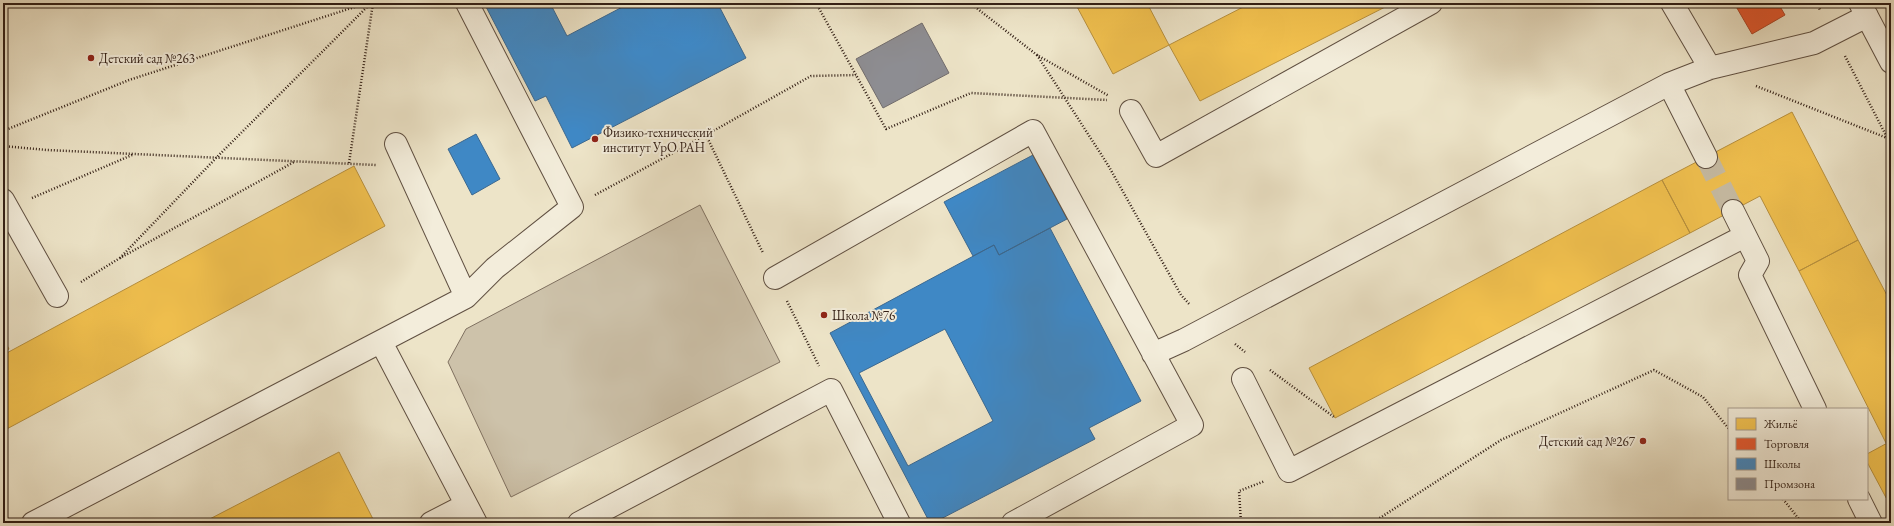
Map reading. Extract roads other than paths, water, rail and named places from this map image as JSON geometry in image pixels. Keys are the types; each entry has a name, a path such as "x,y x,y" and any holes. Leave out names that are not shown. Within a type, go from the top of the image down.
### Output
{"street":[{"path":"33,523 381,342 466,296 495,268 572,207 468,3"},
{"path":"1123,106 1156,156 1431,3"},
{"path":"1672,3 1710,68"},
{"path":"1153,354 1210,326 1669,84 1710,68 1814,43 1833,33 1864,9 1891,62"},
{"path":"1669,84 1706,157"},
{"path":"775,278 1032,131 1192,425 1013,523"},
{"path":"396,144 466,296"},
{"path":"5,205 57,296"},
{"path":"1733,211 1758,261 1750,275 1815,408"},
{"path":"1243,379 1289,471 1745,236"},
{"path":"381,342 471,514 431,523"},
{"path":"579,523 830,390 899,523"},
{"path":"1859,500 1870,523"}],"tunnel":[{"path":"1706,157 1733,211"}],"place":[{"name":"Детский сад №263","path":"91,58"},
{"name":"Физико-технический институт УрО РАН","path":"595,139"},
{"name":"Школа №76","path":"824,315"},
{"name":"Детский сад №267","path":"1643,441"}]}
